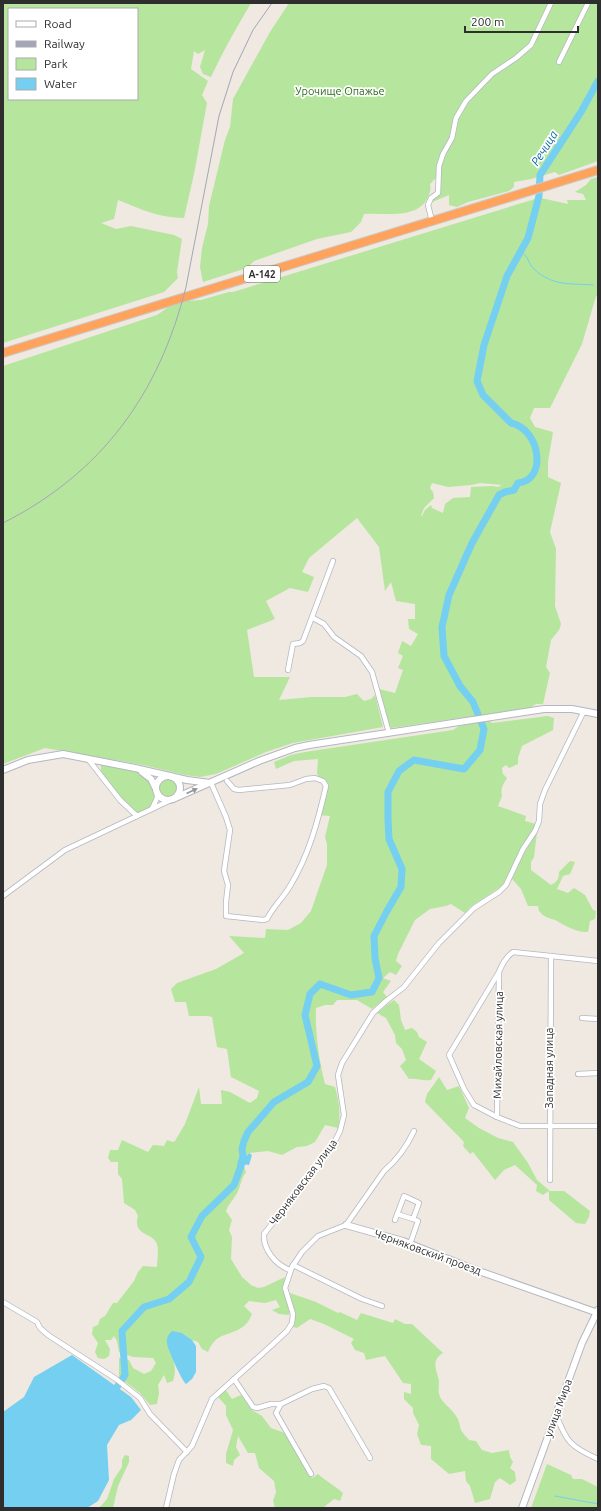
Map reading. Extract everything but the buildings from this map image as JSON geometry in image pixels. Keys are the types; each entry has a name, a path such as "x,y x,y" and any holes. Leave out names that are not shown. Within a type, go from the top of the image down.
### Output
{"highway":[{"name":"А-142","path":"3,353 521,195 598,170"}],"street":[{"path":"432,221 428,205 431,198 438,193 439,166 443,154 452,138 456,118 466,101 492,74 516,58 531,45 551,3"},
{"path":"559,62 588,3"},
{"path":"288,670 293,644 300,643 303,640 313,618 333,561"},
{"path":"313,618 324,624 334,637 360,656 372,672 388,733"},
{"path":"3,896 65,850 173,799 259,761 295,748 544,709 572,709 598,714"},
{"name":"Черняковская улица","path":"290,1270 276,1262 264,1239 264,1234 332,1147 340,1131 344,1115 338,1075 342,1063 373,1013 404,987 439,943 474,908 506,886 524,848 535,831 539,821 540,804 545,790 584,711"},
{"path":"3,770 28,760 63,754 192,781 211,783"},
{"path":"88,759 120,800 137,816"},
{"path":"135,768 150,777 157,791 163,798 173,799"},
{"path":"151,810 157,800 157,784 164,777 172,777 178,781 180,788 178,794 173,799"},
{"path":"211,783 230,830 224,871 228,885 226,916 263,920 267,919 283,898 306,854 313,836 326,786 323,781 315,778 306,779 290,785 239,790 234,789 227,781"},
{"path":"598,961 513,952 507,956 449,1055 464,1089 474,1105 497,1117 520,1126 598,1126"},
{"name":"Западная улица","path":"550,1180 549,1127 551,956"},
{"name":"Михайловская улица","path":"497,1117 498,972"},
{"path":"582,1018 598,1019"},
{"path":"578,1074 598,1073"},
{"path":"166,1508 174,1474 180,1460 192,1446 212,1400 222,1389 282,1336 292,1323 292,1314 285,1288 293,1265 302,1252 318,1236 346,1225 384,1171 403,1151 414,1130"},
{"path":"395,1220 404,1196 419,1203 413,1219"},
{"path":"397,1214 418,1221 410,1244"},
{"name":"Черняковский проезд","path":"346,1225 371,1231 410,1244 473,1269 598,1312"},
{"path":"293,1265 362,1299 382,1306"},
{"path":"3,1302 36,1322 48,1335 116,1379 140,1398 150,1414 187,1452"},
{"name":"улица Мира","path":"522,1508 582,1343 598,1312"},
{"path":"234,1379 253,1407 257,1408 271,1404 282,1404 324,1386 330,1388 370,1458"},
{"path":"282,1404 276,1413 311,1474"},
{"path":"556,1414 563,1433 569,1441 578,1448 598,1459"}],"green space":[{"path":"3,3 251,3 225,48 211,77 203,74 200,67 205,50 198,54 194,51 191,69 208,81 202,95 207,103 184,218 158,215 118,200 114,219 101,223 116,229 131,226 174,235 182,239 177,272 178,278 164,292 3,343"},
{"name":"Урочище Опажье","path":"289,3 598,3 598,161 559,175 555,172 514,182 514,187 509,191 468,202 457,207 449,205 449,195 430,203 437,187 438,176 430,184 430,192 427,199 422,206 415,210 399,214 364,214 361,222 351,232 317,239 254,261 247,268 203,282 200,267 202,248 208,224 209,206 225,140 230,127 233,99 270,32"},
{"path":"598,177 598,296 596,296 582,344 550,408 534,408 530,418 535,427 553,432 548,462 548,477 561,483 550,532 556,549 555,606 561,624 559,630 551,640 546,667 550,673 543,704 536,704 530,708 391,728 377,692 379,689 395,693 403,670 398,668 403,656 398,653 402,641 411,646 418,634 409,629 408,619 415,619 415,604 396,601 391,582 385,591 379,547 357,518 309,558 302,572 314,577 308,592 290,588 266,601 275,619 247,630 254,677 290,677 279,700 312,697 345,697 357,694 364,701 371,699 375,695 383,727 293,743 266,752 216,774 200,777 143,765 45,748 3,764 3,366 157,315 170,306 186,301 201,300 233,292 535,199 537,210 541,198 568,204 567,200 586,200 583,194 575,192 586,185 591,179","holes":["432,483 448,487 480,483 502,485 498,487 471,487 470,497 453,498 445,504 443,513 432,508 431,505 421,516 424,508 434,498 433,492 430,488"]},
{"path":"548,716 554,718 553,730 522,746 518,758 518,764 509,768 506,765 502,768 503,774 507,778 502,787 502,796 498,806 526,816 525,821 536,824 502,886 470,907 465,913 451,904 430,909 415,920 396,961 402,966 396,975 390,972 383,978 391,981 383,992 387,997 372,1009 357,1000 337,1000 333,1005 325,1005 316,1008 318,1046 325,1084 335,1087 338,1097 338,1128 325,1125 315,1142 307,1146 297,1147 282,1155 268,1151 249,1153 247,1156 242,1156 239,1158 240,1164 244,1166 246,1172 238,1192 226,1211 232,1220 229,1230 232,1237 231,1259 242,1277 251,1285 258,1288 264,1287 285,1277 284,1287 289,1315 279,1314 272,1310 280,1307 276,1300 265,1303 249,1301 244,1306 252,1314 247,1323 234,1332 215,1340 208,1352 202,1349 198,1342 182,1333 169,1350 174,1365 175,1373 173,1381 167,1383 164,1375 158,1385 159,1393 157,1404 150,1405 140,1393 119,1377 119,1358 129,1360 133,1368 144,1374 151,1371 156,1363 153,1358 133,1357 119,1352 117,1341 114,1336 111,1340 105,1340 110,1349 109,1356 104,1359 98,1358 95,1352 98,1343 92,1334 93,1327 98,1325 100,1319 105,1316 113,1303 117,1303 134,1281 138,1272 143,1266 157,1267 158,1256 158,1247 155,1240 140,1230 137,1222 138,1216 135,1210 124,1203 122,1179 118,1174 118,1162 111,1162 108,1158 110,1150 118,1150 122,1140 148,1152 153,1145 164,1146 167,1140 173,1142 175,1141 185,1124 199,1087 201,1104 222,1104 221,1090 230,1092 250,1103 257,1098 259,1091 231,1077 227,1049 217,1047 212,1017 189,1016 186,1002 175,1002 171,989 177,983 216,969 244,953 229,936 265,938 266,929 288,930 301,923 311,911 327,865 327,844 325,837 330,816 318,815 326,786 317,774 318,759 294,761 276,769 274,762 291,755 305,752 453,730 459,726 489,720 492,723"},
{"path":"101,765 110,765 135,771 143,774 149,779 155,797 150,807 137,813 117,793 101,771"},
{"path":"168,779 174,782 177,788 174,794 168,797 162,794 159,788 162,782"},
{"path":"537,832 534,857 531,862 531,870 551,885 558,878 559,872 570,861 575,862 570,874 563,876 557,889 568,893 574,888 585,895 593,910 596,911 595,919 590,921 588,932 576,930 546,917 540,912 538,906 528,906 521,889 512,879 522,857"},
{"path":"394,1000 399,1005 401,1020 405,1030 412,1028 417,1032 419,1037 427,1042 419,1059 436,1071 431,1080 409,1079 400,1066 406,1060 402,1049 396,1043 395,1035 386,1018 377,1013"},
{"path":"439,1077 447,1090 459,1086 469,1108 465,1118 479,1128 498,1138 513,1142 528,1163 537,1180 550,1191 564,1191 590,1211 589,1217 585,1224 576,1223 549,1200 549,1191 543,1195 536,1191 537,1185 515,1165 504,1170 495,1180 473,1152 470,1154 463,1146 464,1142 425,1102 427,1094"},
{"path":"290,1293 316,1302 338,1313 340,1312 357,1320 361,1313 393,1323 395,1319 405,1324 412,1324 443,1353 435,1362 439,1381 439,1394 459,1421 461,1430 469,1440 476,1441 482,1450 492,1453 509,1450 510,1457 513,1462 510,1468 515,1472 516,1481 510,1485 500,1478 495,1482 490,1499 475,1503 470,1486 466,1481 465,1471 449,1474 431,1459 431,1446 421,1445 417,1434 419,1425 413,1413 413,1408 404,1399 404,1392 411,1394 411,1384 403,1383 385,1356 366,1360 364,1353 355,1350 351,1343 354,1339 324,1324 310,1319 297,1328 293,1327 295,1316"},
{"path":"225,1389 232,1399 241,1395 252,1410 262,1416 271,1428 285,1433 312,1478 318,1474 343,1493 340,1501 334,1499 323,1508 275,1508 273,1501 276,1492 274,1481 259,1468 255,1453 248,1453 238,1436 236,1447 240,1455 234,1460 233,1466 226,1463 226,1454 233,1430 226,1415 226,1406 218,1397"},
{"path":"125,1455 129,1456 129,1462 118,1486 113,1508 99,1508 107,1499 114,1479 122,1467 122,1460"},
{"path":"547,1464 571,1475 573,1479 582,1479 598,1487 598,1508 531,1508"}],"water":[{"path":"249,1153 252,1155 249,1165 240,1164 240,1172 238,1172 237,1166 239,1159 247,1156"},
{"path":"172,1331 182,1333 192,1340 196,1346 196,1372 192,1379 186,1384 178,1371 168,1346 167,1338"},
{"path":"72,1355 131,1397 141,1410 131,1420 119,1425 107,1445 109,1480 98,1501 87,1508 3,1508 3,1412 24,1397 34,1377"}],"waterway":[{"name":"Речица","path":"117,1387 125,1375 122,1331 144,1307 169,1299 189,1282 201,1257 191,1237 202,1216 234,1185 241,1166 243,1156 242,1149 248,1132 274,1102 308,1082 317,1066 305,1015 310,994 320,984 351,995 372,992 379,978 375,958 374,936 401,887 402,869 389,839 388,819 388,792 399,771 414,760 464,769 480,750 484,729 473,702 460,686 444,656 442,627 449,595 472,543 499,495 514,490 518,483 528,480 534,473 537,464 537,454 529,434 521,427 511,423 483,395 477,381 484,345 507,276 528,238 539,196 540,175 581,112 598,81"},
{"path":"521,252 526,256 534,269 548,279 562,283 593,285"},
{"path":"555,1496 598,1504"}],"railway":[{"path":"3,523 38,503 70,480 97,455 122,426 142,396 160,362 174,326 186,287 219,116 233,72 253,30 272,3"}]}
